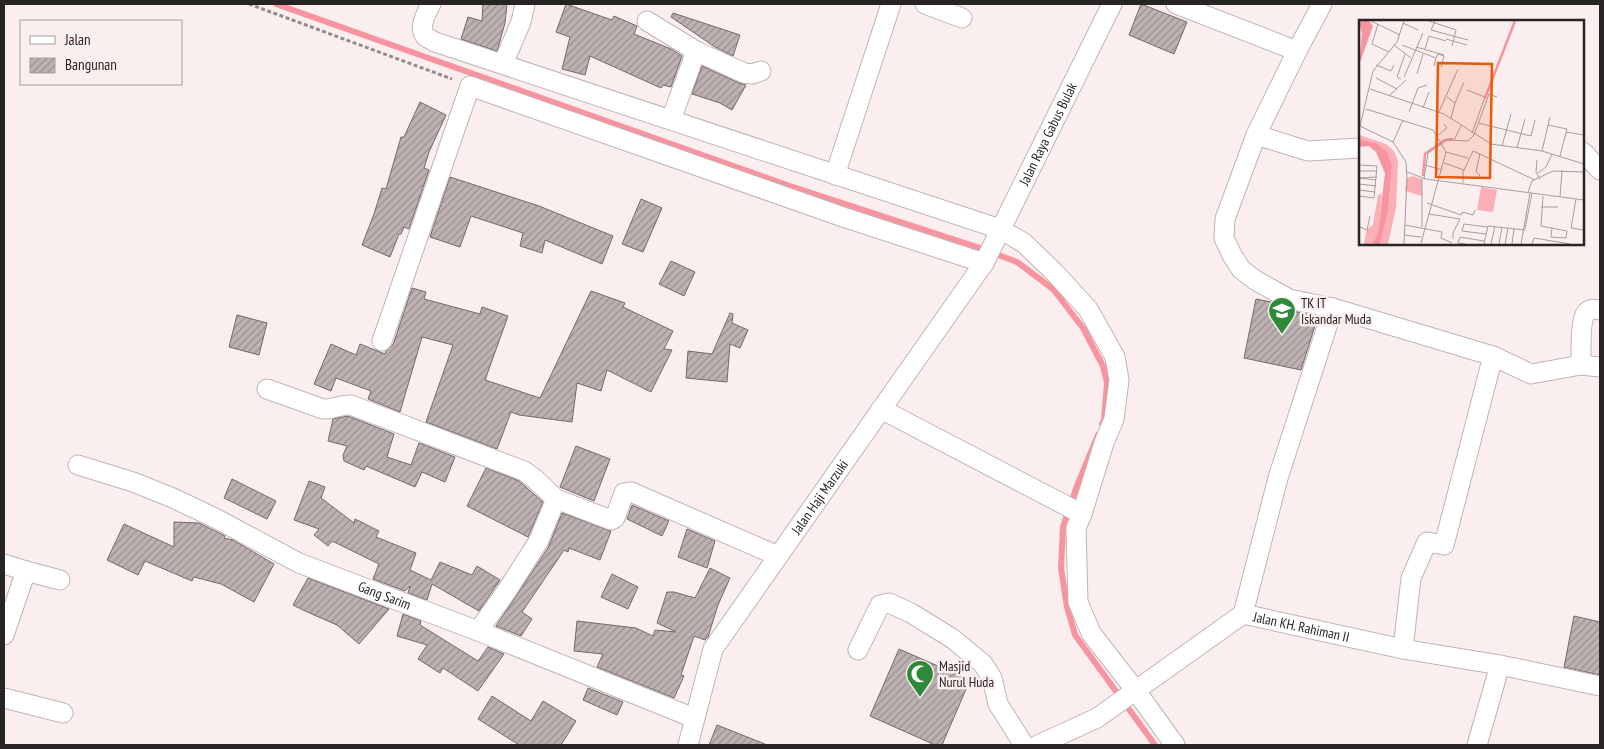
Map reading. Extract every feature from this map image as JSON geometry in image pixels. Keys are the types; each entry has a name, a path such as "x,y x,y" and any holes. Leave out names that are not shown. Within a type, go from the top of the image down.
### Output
{"street":[{"path":"431,4 422,30 425,36 435,42 1000,229 1024,243 1088,309 1115,356 1118,380 1114,419 1104,443 1076,528 1078,602 1091,633 1175,745"},
{"path":"503,64 521,22 525,4"},
{"path":"835,175 891,4"},
{"path":"925,4 962,18"},
{"name":"Jalan Raya Gabus Bulak","path":"984,263 1112,4"},
{"path":"1176,4 1297,51"},
{"path":"1322,4 1256,135 1225,218 1224,238 1241,269 1255,280 1289,299 1333,308 1493,356 1531,374 1580,365 1600,367"},
{"path":"647,21 696,51 744,73 752,74 761,71"},
{"path":"671,120 696,51"},
{"path":"382,341 470,86 843,217 984,263"},
{"path":"1256,135 1308,151 1359,148"},
{"path":"1584,153 1600,170"},
{"name":"Jalan Haji Marzuki","path":"688,745 712,649 984,263"},
{"path":"1243,614 1278,478 1333,308"},
{"path":"1580,365 1583,319 1586,312 1592,309 1600,310"},
{"path":"1403,649 1411,578 1428,542 1444,545 1493,356"},
{"path":"267,390 323,409 332,409 345,404 350,405 524,471 556,499 611,520 615,518 624,493 631,492 778,556"},
{"path":"881,410 1082,514"},
{"name":"Gang Sarim","path":"78,465 133,482 173,498 217,519 299,563 478,631 694,718"},
{"path":"478,631 538,542 556,499"},
{"path":"4,564 60,580"},
{"path":"4,635 26,571"},
{"path":"858,650 880,604 889,603 911,613 953,639 983,664 992,678 998,704 1024,745"},
{"name":"Jalan KH. Rahiman II","path":"1038,745 1107,712 1243,614 1403,649 1500,665 1600,686"},
{"path":"1477,745 1500,665"},
{"path":"4,698 63,713"}],"path":[{"path":"249,4 470,86"}],"building":[{"path":"483,4 507,4 505,23 497,51 461,39 468,17 482,21"},
{"path":"566,4 612,20 614,16 637,26 634,34 671,49 682,56 671,87 663,85 661,88 590,56 585,75 562,69 570,37 556,32"},
{"path":"1141,4 1187,22 1174,54 1129,35"},
{"path":"673,13 740,35 733,56 715,47 671,17"},
{"path":"702,66 746,85 732,110 720,103 692,94"},
{"path":"420,102 446,115 429,152 424,168 429,170 409,229 404,227 401,234 399,234 390,257 362,245 382,188 386,189 401,137 404,137"},
{"path":"450,177 539,206 613,236 602,264 545,240 542,253 520,246 523,233 471,216 460,247 430,237"},
{"path":"641,199 662,208 643,252 622,244"},
{"path":"671,261 695,272 684,296 659,284"},
{"path":"412,288 426,292 424,299 480,314 482,307 508,316 485,380 540,398 591,291 625,303 623,307 673,331 664,349 672,350 651,392 607,370 601,391 577,383 572,422 519,415 511,412 497,449 426,422 453,345 422,337 400,412 368,399 371,391 336,378 331,391 314,384 331,344 356,355 360,344 385,354 393,345"},
{"name":"TK IT Iskandar Muda","path":"1256,299 1271,302 1287,310 1318,316 1301,370 1244,358"},
{"path":"730,313 733,314 732,323 748,330 740,348 730,344 727,382 686,378 688,351 712,354"},
{"path":"237,315 267,323 259,355 229,347"},
{"path":"348,416 394,434 387,457 411,465 419,443 455,457 445,482 422,472 415,487 366,466 364,470 344,461 343,455 347,446 328,441 333,419"},
{"path":"576,446 610,459 594,501 560,487"},
{"path":"486,468 519,481 543,502 528,537 467,506"},
{"path":"232,479 276,501 267,519 224,498"},
{"path":"309,481 325,487 321,498 354,523 355,519 379,531 376,537 416,553 410,570 431,580 440,562 472,575 477,566 500,580 479,611 432,584 427,600 408,593 410,586 405,591 373,579 379,564 332,541 328,546 314,535 319,529 294,520"},
{"path":"632,505 669,521 662,536 627,519"},
{"path":"562,513 611,531 600,560 569,548 568,552 564,550 522,612 532,619 521,636 496,626 548,548"},
{"path":"174,522 199,523 274,564 254,602 221,584 194,577 192,581 145,561 138,575 107,560 124,524 174,547"},
{"path":"687,529 715,541 707,568 678,557"},
{"path":"710,568 730,578 718,605 708,637 705,640 694,636 681,675 684,676 674,698 597,667 603,654 574,651 577,621 636,628 653,636 655,630 676,632 657,623 667,592 695,598"},
{"path":"612,574 638,587 628,609 601,597"},
{"path":"308,578 389,609 359,644 337,625 293,605"},
{"path":"403,614 421,621 420,625 478,661 488,647 504,654 478,691 443,668 440,673 418,659 427,645 397,636"},
{"path":"1574,616 1600,622 1600,675 1564,667"},
{"name":"Masjid Nurul Huda","path":"899,649 970,680 942,745 935,745 870,716"},
{"path":"588,688 623,702 617,715 583,700"},
{"path":"492,696 531,721 543,701 576,721 561,745 519,745 478,719"},
{"path":"717,725 765,744 709,745"}],"waterway":[{"path":"276,4 787,185 977,247 1017,262 1053,289 1083,328 1103,366 1107,383 1104,420 1102,424"},
{"path":"1098,435 1063,527 1061,568 1067,607 1075,635 1155,745"}],"place":[{"name":"TK IT Iskandar Muda","path":"1282,335"},
{"name":"Masjid Nurul Huda","path":"920,698"}]}
